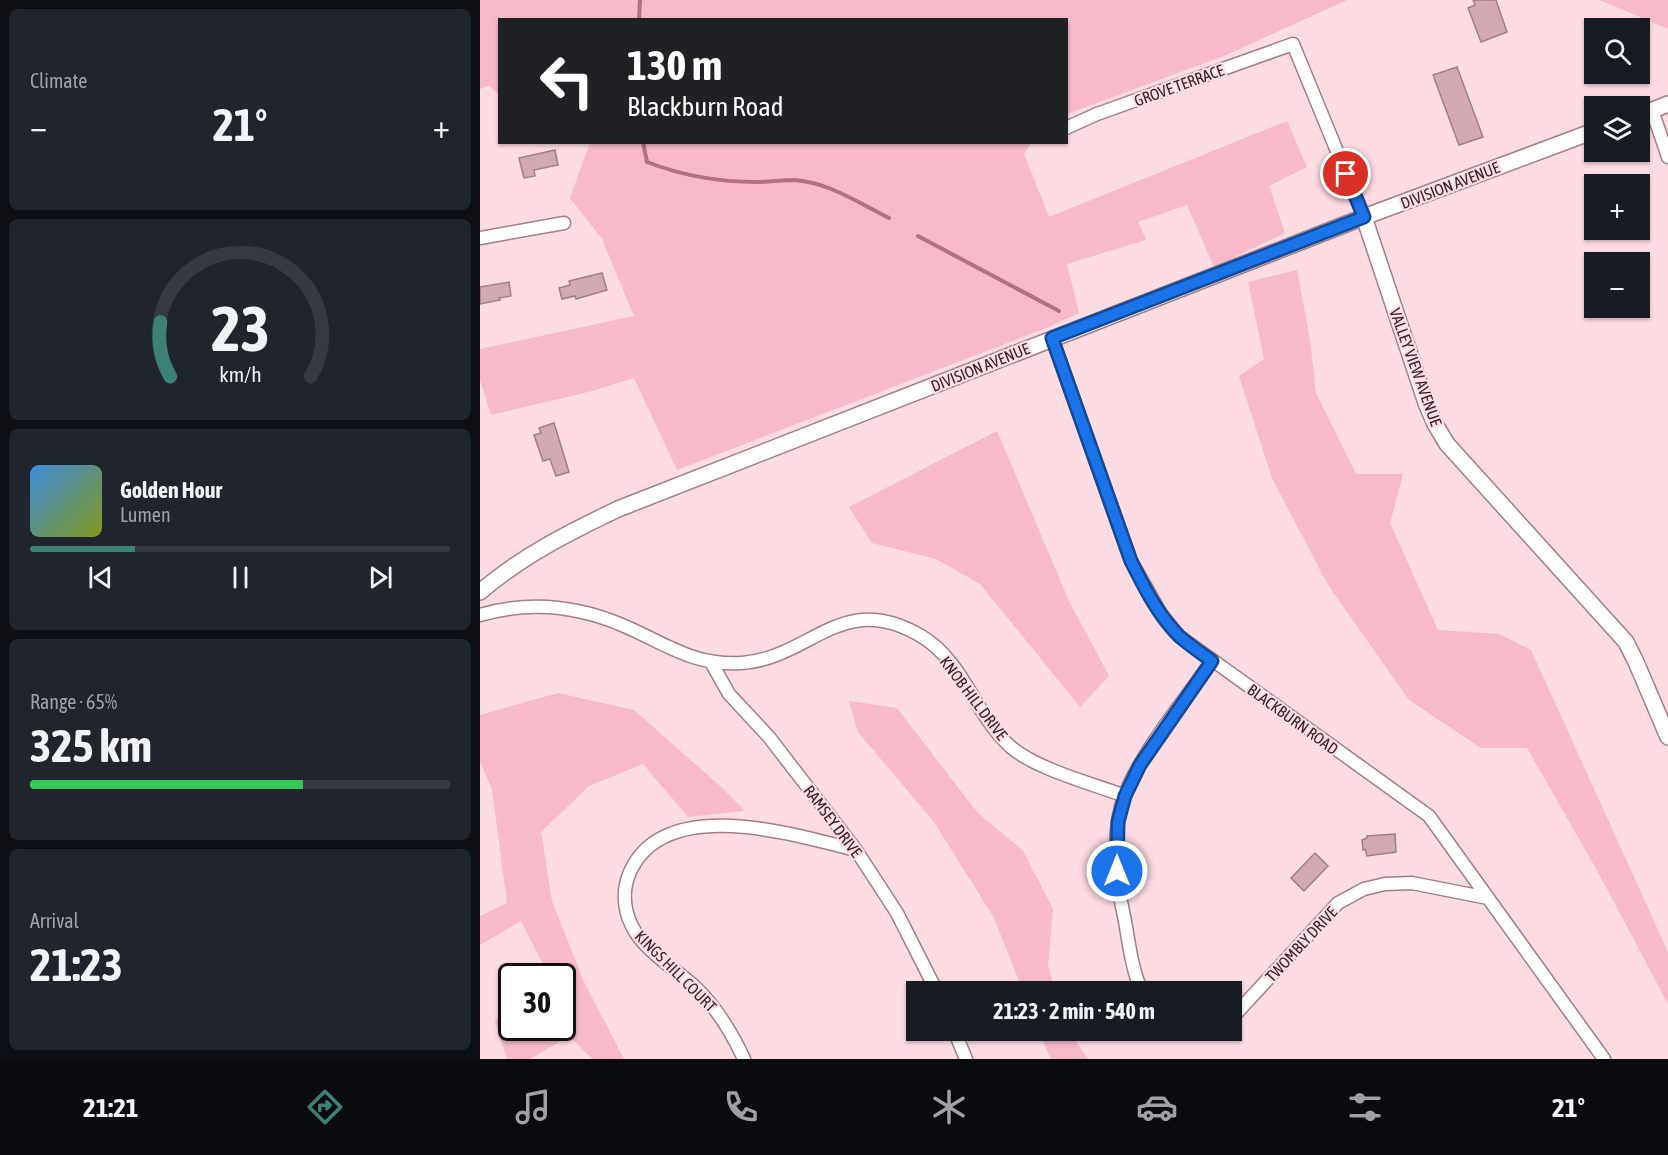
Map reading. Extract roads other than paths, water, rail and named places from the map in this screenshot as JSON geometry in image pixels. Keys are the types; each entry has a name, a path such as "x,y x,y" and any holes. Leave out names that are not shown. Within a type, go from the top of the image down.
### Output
{"street":[{"name":"GROVE TERRACE","path":"1068,127 1097,114 1293,44"},
{"name":"VALLEY VIEW AVENUE","path":"1293,44 1364,217 1435,424 1447,444 1626,642 1668,737"},
{"path":"1650,111 1668,104"},
{"path":"1650,120 1668,157"},
{"name":"DIVISION AVENUE","path":"480,592 497,577 551,541 618,509 1364,217 1584,135"},
{"path":"480,238 564,223"},
{"name":"BLACKBURN ROAD","path":"1052,338 1131,561 1145,589 1167,622 1179,636 1212,661 1429,816 1604,1059"},
{"name":"KNOB HILL DRIVE","path":"480,615 524,607 560,608 589,614 622,625 684,655 711,662 743,663 775,655 835,625 865,619 896,624 922,636 948,658 990,723 1012,747 1030,760 1125,796"},
{"path":"1138,981 1120,898 1117,871 1118,822 1125,796 1140,765 1212,661"},
{"name":"RAMSEY DRIVE","path":"711,662 729,694 769,737 856,850 897,913 931,981"},
{"name":"KINGS HILL COURT","path":"744,1059 721,1016 694,986 648,947 630,923 626,911 625,894 627,878 633,865 659,840 682,831 711,827 746,826 784,832 856,850"},
{"name":"TWOMBLY DRIVE","path":"1242,1007 1338,903 1364,889 1385,884 1412,883 1488,898"},
{"path":"959,1041 966,1059"}],"waterway":[{"path":"639,18 640,0"},
{"path":"643,144 647,162 661,167 729,181 794,180 807,182 843,194 889,218"},
{"path":"918,236 1059,311"}]}
